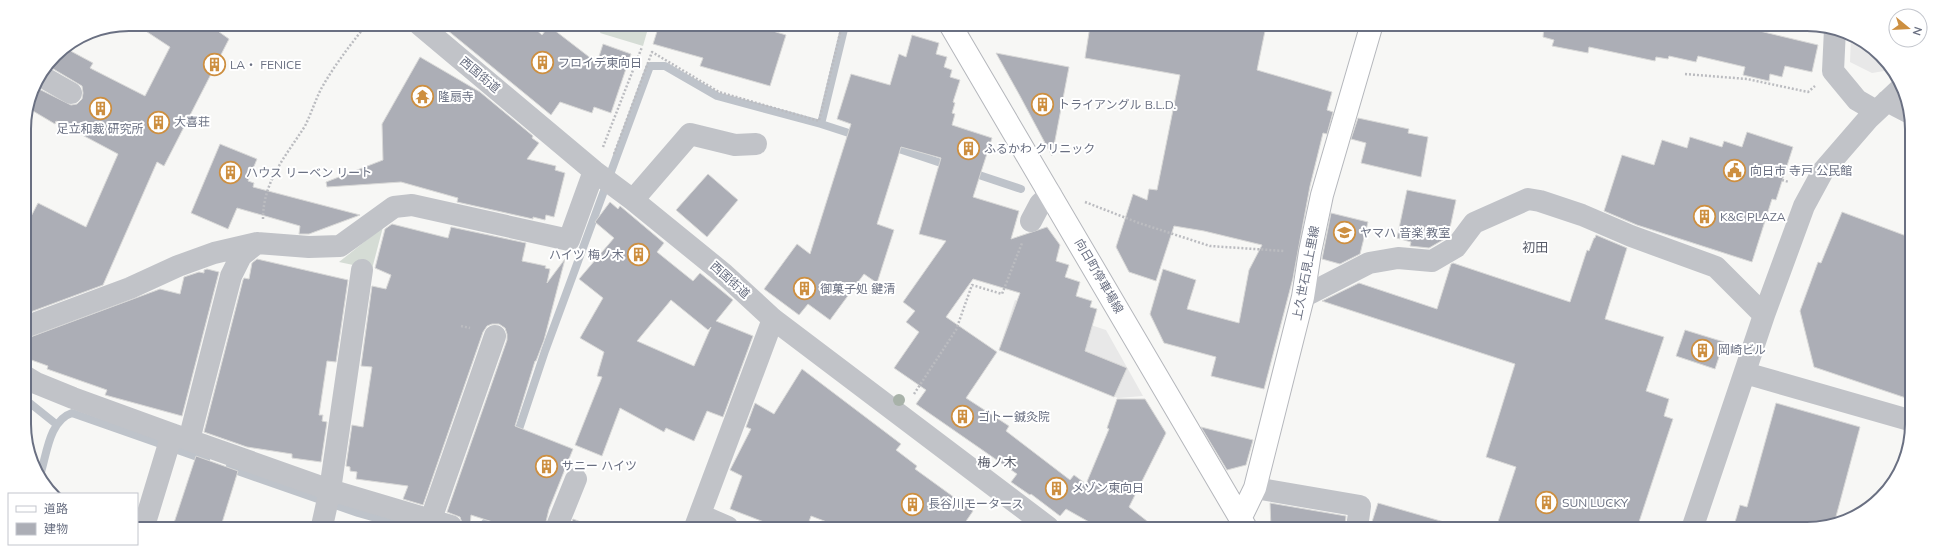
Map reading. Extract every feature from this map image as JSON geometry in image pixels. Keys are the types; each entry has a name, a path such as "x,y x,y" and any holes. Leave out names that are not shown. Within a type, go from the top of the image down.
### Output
{"main road":[{"name":"向日町停車場線","path":"954,31 1051,194 1239,522"},
{"name":"上久世石見上里線","path":"1242,522 1255,488 1303,297 1310,252 1322,195 1370,31"}],"street":[{"name":"西国街道","path":"427,31 724,274 773,319 1041,522"},
{"path":"1836,35 1833,71 1857,100 1888,101 1903,109"},
{"path":"45,78 72,93"},
{"path":"1694,522 1764,315 1804,206 1820,177 1868,119 1888,101"},
{"path":"634,200 690,134 735,145 756,144"},
{"path":"31,325 130,288 178,266 214,253 258,243 309,247 340,246 394,207 412,205 569,240 600,174"},
{"path":"1031,221 1040,204 1051,194"},
{"path":"1303,297 1369,262 1398,258 1432,261 1456,247 1474,223 1528,199 1540,201 1582,215 1716,267 1764,315"},
{"path":"146,522 181,437 231,276 241,256 258,243"},
{"path":"323,522 330,490 362,270"},
{"path":"697,521 773,319"},
{"path":"441,522 495,336"},
{"path":"1745,373 1905,419"},
{"path":"31,380 36,384 73,398 330,490 438,522"},
{"path":"559,522 576,479"},
{"path":"1255,488 1360,506 1358,522"}],"path":[{"path":"258,243 263,226 263,206 269,183 284,155 305,125 320,90 362,31"},
{"path":"600,174 652,52 719,92 819,121 841,31"},
{"path":"600,174 642,47"},
{"path":"1685,74 1747,79 1808,92 1833,71"},
{"path":"1782,180 1790,183"},
{"path":"1051,194 1075,198 1139,223 1210,246 1310,252"},
{"path":"900,414 956,330 972,285 1002,294 1031,221"}],"shaded area":[{"path":"601,31 647,31 643,46 600,33"},
{"path":"1851,41 1867,51 1885,70 1872,73 1850,62"},
{"path":"383,227 372,269 339,262"},
{"path":"1015,300 1106,330 1143,396 1118,398 999,350"}],"building":[{"path":"146,31 218,31 229,39 164,166 157,162 103,285 31,312 31,216 38,203 86,227 118,154 56,121 55,124 33,111 39,89 71,105 77,104 82,99 82,86 52,68 64,55 70,51 93,63 90,68 145,96 170,47"},
{"path":"448,31 538,31 542,35 545,31 555,31 597,63 603,44 631,54 611,113 594,107 592,113 560,102 551,115"},
{"path":"657,31 773,31 786,35 770,86 700,66 703,58 653,44"},
{"path":"1089,31 1265,31 1257,70 1332,92 1327,110 1333,112 1327,134 1323,133 1310,186 1293,278 1264,389 1211,376 1216,357 1164,343 1150,314 1163,269 1196,280 1187,309 1239,323 1249,270 1262,245 1204,231 1174,226 1156,281 1129,272 1116,247 1133,194 1147,200 1149,189 1157,190 1180,75 1085,58"},
{"path":"1544,31 1760,31 1818,45 1812,72 1785,66 1782,77 1770,74 1769,81 1743,75 1745,67 1698,56 1696,62 1669,56 1668,59 1656,57 1655,61 1589,47 1588,53 1552,46 1554,40 1543,37"},
{"path":"912,35 939,43 936,54 947,57 944,67 952,70 950,77 960,80 953,102 955,103 952,113 955,114 952,125 992,138 973,197 1019,211 1011,239 1047,227 1060,245 1056,261 1069,265 1065,277 1080,282 1076,296 1092,301 1090,307 1097,309 1085,351 1127,368 1114,397 999,350 1020,293 973,279 946,317 997,352 966,398 1009,426 1006,431 1070,480 1074,475 1086,484 1109,429 1107,428 1117,399 1145,399 1166,433 1129,507 1148,522 1089,522 1066,509 1060,516 1031,494 1030,495 1011,482 1017,474 916,404 926,390 894,368 919,332 906,322 915,311 903,302 946,241 919,234 941,158 901,147 877,224 894,230 877,283 864,274 830,320 808,304 799,315 764,289 797,244 810,254 851,124 837,119 851,74 890,85 899,54 906,57"},
{"name":"トライアングル B.L.D.","path":"996,53 1069,67 1052,156 1020,96"},
{"path":"420,57 480,92 533,136 532,138 539,143 527,159 556,166 555,170 565,173 554,217 546,215 545,220 533,217 533,219 457,202 458,198 401,182 327,187 326,182 383,160 382,124"},
{"path":"1358,118 1409,129 1408,133 1428,137 1421,177 1361,163 1366,143 1351,139"},
{"path":"1747,132 1793,147 1776,200 1772,199 1752,262 1637,225 1604,211 1622,155 1654,165 1662,140 1687,148 1690,137 1722,147 1724,141 1742,147"},
{"path":"220,144 257,159 248,181 254,183 253,187 360,215 309,234 299,234 300,226 237,208 228,229 191,213"},
{"path":"708,174 738,200 707,237 676,210"},
{"path":"1407,190 1456,200 1448,237 1429,248 1410,246 1411,242 1397,238"},
{"path":"610,202 618,209 620,206 664,243 657,252 693,281 700,273 733,300 716,321 753,336 723,417 707,411 694,441 666,428 664,432 620,408 602,456 575,445 602,377 597,376 604,352 580,338 603,298 579,279 614,238 595,222","holes":["671,300 708,330 711,327 694,366 637,341"]},
{"path":"1842,212 1905,236 1905,398 1814,367 1800,311 1818,262 1821,263"},
{"name":"ヤマハ 音楽 教室","path":"1331,213 1368,222 1360,254 1340,264 1322,259"},
{"path":"392,224 448,238 451,227 526,243 522,261 546,266 545,268 550,269 547,283 565,259 544,340 535,361 515,426 573,449 549,509 546,522 493,522 471,515 470,522 462,522 460,517 447,512 507,340 505,328 499,324 487,326 483,332 423,505 403,499 408,486 356,479 357,472 350,471 350,467 346,466 352,425 363,427 372,367 361,366 372,286 386,289 391,275 375,268 385,229"},
{"path":"1596,235 1627,248 1605,319 1664,337 1646,391 1669,399 1664,416 1673,419 1639,522 1498,522 1516,467 1486,457 1515,364 1322,301 1359,283 1437,309 1451,264 1453,263 1570,302 1587,250 1589,251"},
{"path":"257,259 348,280 336,362 327,361 319,415 323,415 322,421 327,422 321,462 292,458 292,454 247,447 204,432 243,280 244,278 249,279 252,263"},
{"path":"207,269 219,272 182,416 105,395 107,390 47,369 48,366 31,360 31,337 160,289 180,294 184,277 199,272 204,273 204,270"},
{"name":"岡崎ビル","path":"1685,330 1724,342 1715,369 1676,356"},
{"path":"802,369 901,444 896,450 917,466 915,469 973,511 965,522 827,522 811,516 809,522 764,522 730,509 742,476 730,470 751,429 746,427 755,403 774,414"},
{"path":"1776,403 1860,427 1836,518 1813,522 1735,522 1740,505 1747,507"},
{"path":"1201,427 1253,440 1246,465 1227,470"},
{"path":"196,456 238,471 222,522 174,522"},
{"path":"1270,503 1346,516 1346,522 1271,522"},
{"path":"1378,503 1444,522 1372,522"},
{"path":"573,519 581,522 572,522"}],"waterway":[{"path":"516,438 545,351 650,66 665,66 717,96 821,124 844,31"},
{"path":"821,124 858,136"},
{"path":"890,146 950,166"},
{"path":"970,172 1021,189"},
{"path":"31,404 56,424"},
{"path":"42,468 54,429 59,422 72,413 206,460"},
{"path":"229,468 358,513 390,522"},
{"path":"486,522 490,518 492,512"}],"place":[{"name":"フロイデ東向日","path":"542,63"},
{"name":"LA・ FENICE","path":"215,65"},
{"name":"隆扇寺","path":"422,97"},
{"name":"トライアングル B.L.D.","path":"1043,105"},
{"name":"足立和裁 研究所","path":"100,108"},
{"name":"大喜荘","path":"159,122"},
{"name":"ふるかわ クリニック","path":"968,149"},
{"name":"向日市 寺戸 公民館","path":"1735,171"},
{"name":"ハウス リーベン リート","path":"230,173"},
{"name":"K&C PLAZA","path":"1704,217"},
{"name":"ヤマハ 音楽 教室","path":"1345,233"},
{"name":"ハイツ 梅ノ木","path":"639,255"},
{"name":"御菓子処 鍵清","path":"805,289"},
{"name":"岡崎ビル","path":"1703,350"},
{"name":"ゴトー鍼灸院","path":"962,417"},
{"name":"サニー ハイツ","path":"546,466"},
{"name":"メゾン東向日","path":"1057,488"},
{"name":"SUN LUCKY","path":"1546,503"},
{"name":"長谷川モータース","path":"912,504"}],"district":[{"name":"初田","path":"1535,247"},
{"name":"梅ノ木","path":"997,462"}]}
